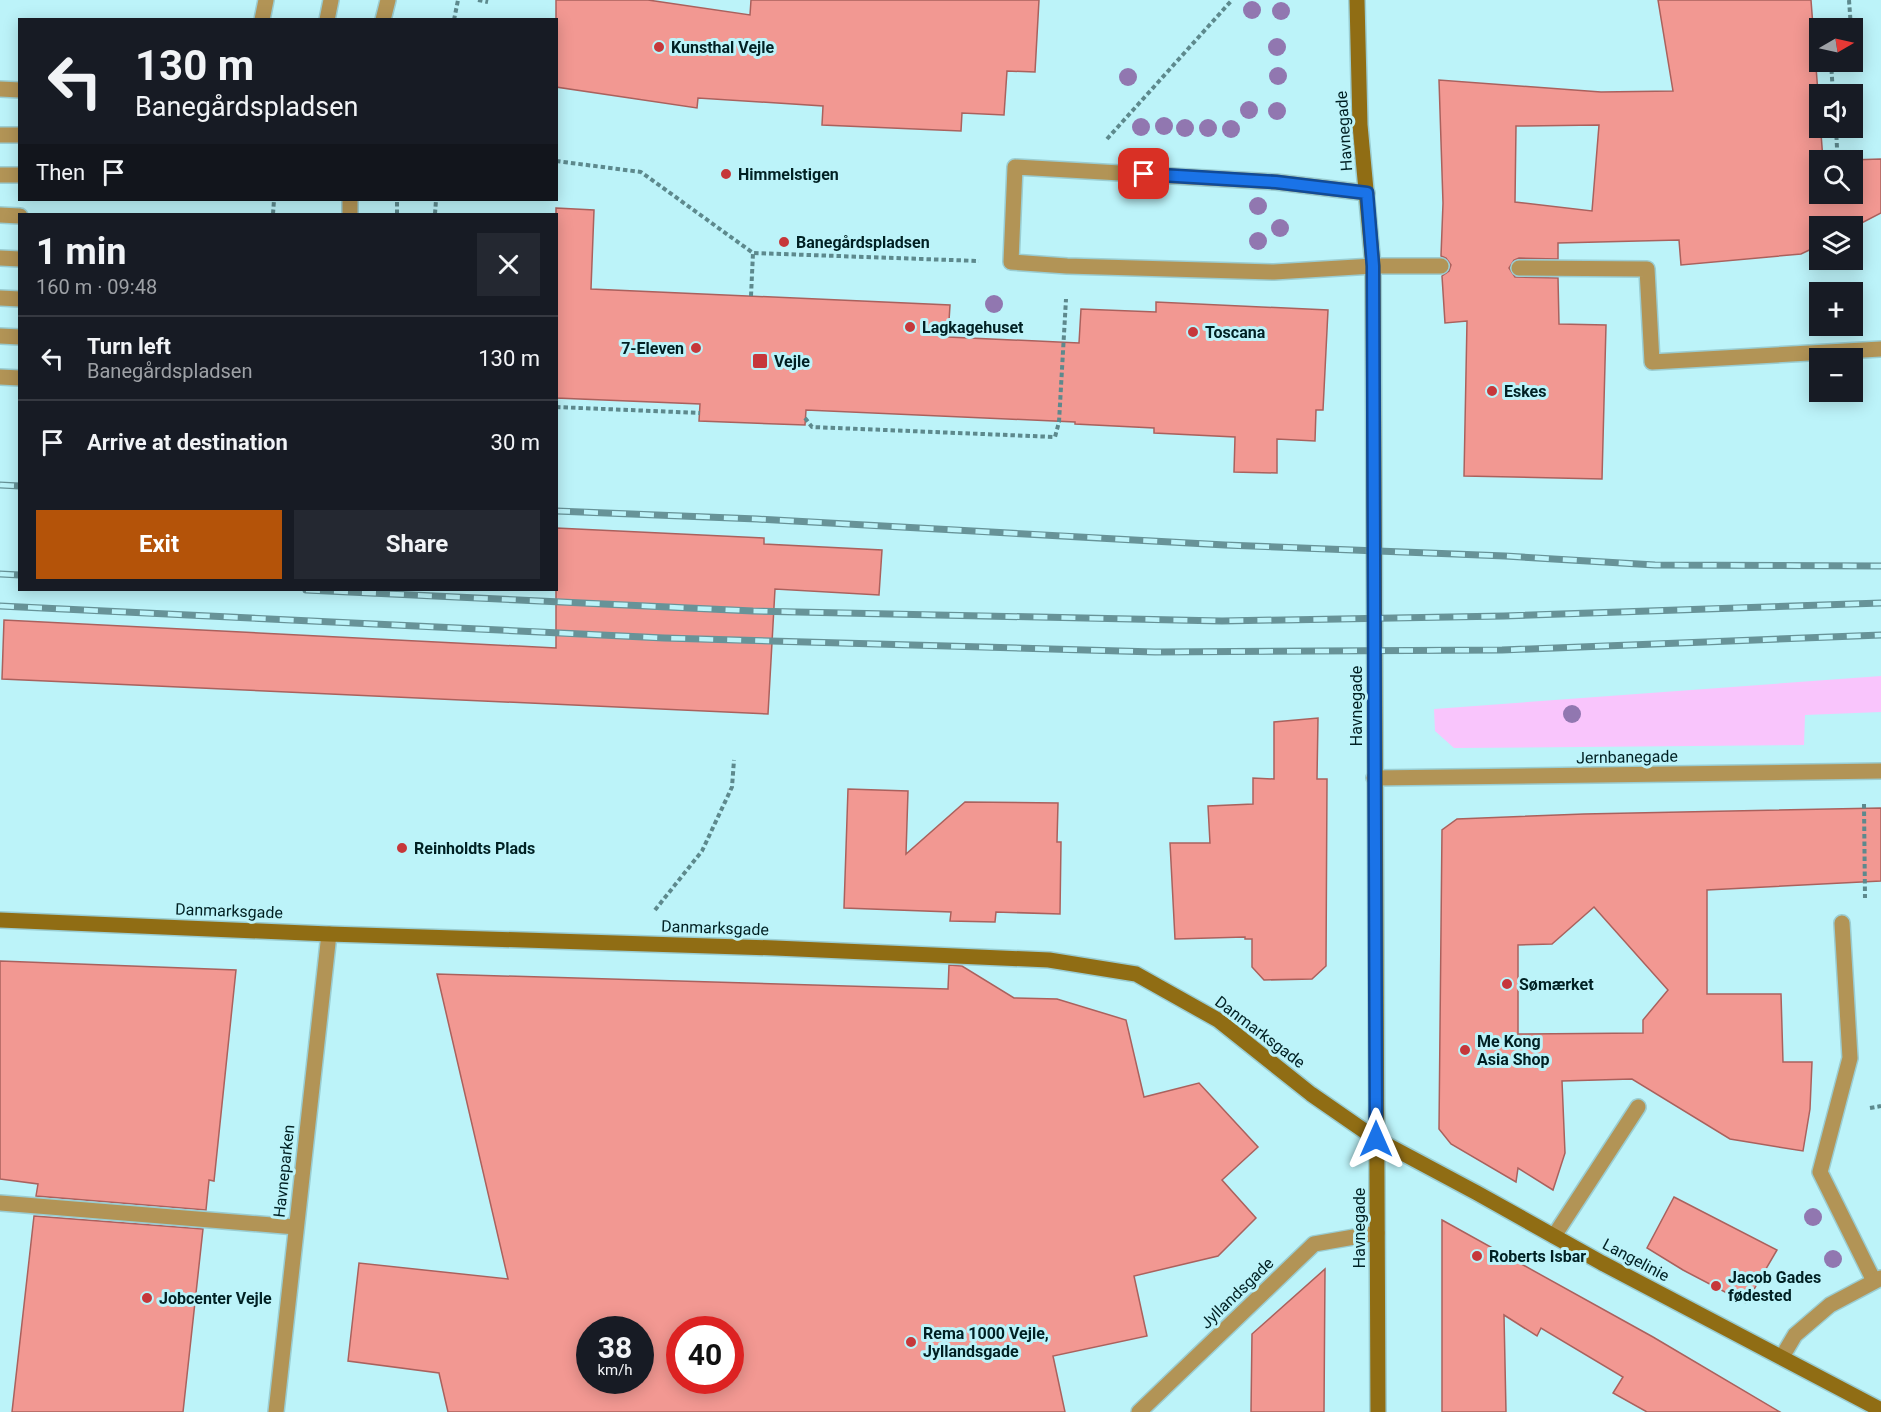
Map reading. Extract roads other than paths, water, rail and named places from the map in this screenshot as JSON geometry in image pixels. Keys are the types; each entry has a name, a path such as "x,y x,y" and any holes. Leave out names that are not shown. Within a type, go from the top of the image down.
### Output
{"main road":[{"name":"Havnegade","path":"1357,0 1360,125 1373,266 1378,1412"},
{"name":"Danmarksgade","path":"0,920 1049,960 1136,974 1218,1020 1311,1094 1376,1139"},
{"name":"Langelinie","path":"1376,1139 1881,1410"}],"street":[{"path":"262,18 266,0"},
{"path":"327,18 331,0"},
{"path":"384,18 388,0"},
{"path":"0,89 18,90"},
{"path":"0,135 18,135"},
{"path":"1367,193 1276,182 1015,166 1011,262 1067,266 1274,272 1373,266 1441,266"},
{"path":"0,175 18,175"},
{"path":"0,215 18,216"},
{"path":"0,258 18,259"},
{"path":"1519,268 1647,268 1652,362 1881,348"},
{"path":"0,298 18,299"},
{"path":"0,336 18,337"},
{"path":"0,378 18,378"},
{"name":"Jernbanegade","path":"1374,778 1881,771"},
{"path":"1782,1357 1795,1335 1830,1305 1878,1280 1820,1172 1850,1058 1842,923"},
{"name":"Havneparken","path":"276,1412 329,933"},
{"path":"1554,1236 1638,1107"},
{"path":"0,1203 296,1227"},
{"name":"Jyllandsgade","path":"1139,1412 1314,1244 1377,1233"}],"railway":[{"path":"0,485 18,486"},
{"path":"558,511 757,519 1225,545 1505,556 1655,565 1881,566"},
{"path":"0,574 18,575"},
{"path":"327,591 753,611 1222,621 1504,616 1881,603"},
{"path":"0,606 664,638 1155,652 1502,650 1881,635"}],"place":[{"name":"Kunsthal Vejle","path":"659,47"},
{"name":"Himmelstigen","path":"726,174"},
{"name":"Banegårdspladsen","path":"784,242"},
{"name":"Lagkagehuset","path":"910,327"},
{"name":"Toscana","path":"1193,332"},
{"name":"7-Eleven","path":"696,348"},
{"name":"Vejle","path":"760,361"},
{"name":"Eskes","path":"1492,391"},
{"name":"Reinholdts Plads","path":"402,848"},
{"name":"Sømærket","path":"1507,984"},
{"name":"Me Kong Asia Shop","path":"1465,1050"},
{"name":"Roberts Isbar","path":"1477,1256"},
{"name":"Jacob Gades fødested","path":"1716,1286"},
{"name":"Jobcenter Vejle","path":"147,1298"},
{"name":"Rema 1000 Vejle, Jyllandsgade","path":"911,1342"}]}
